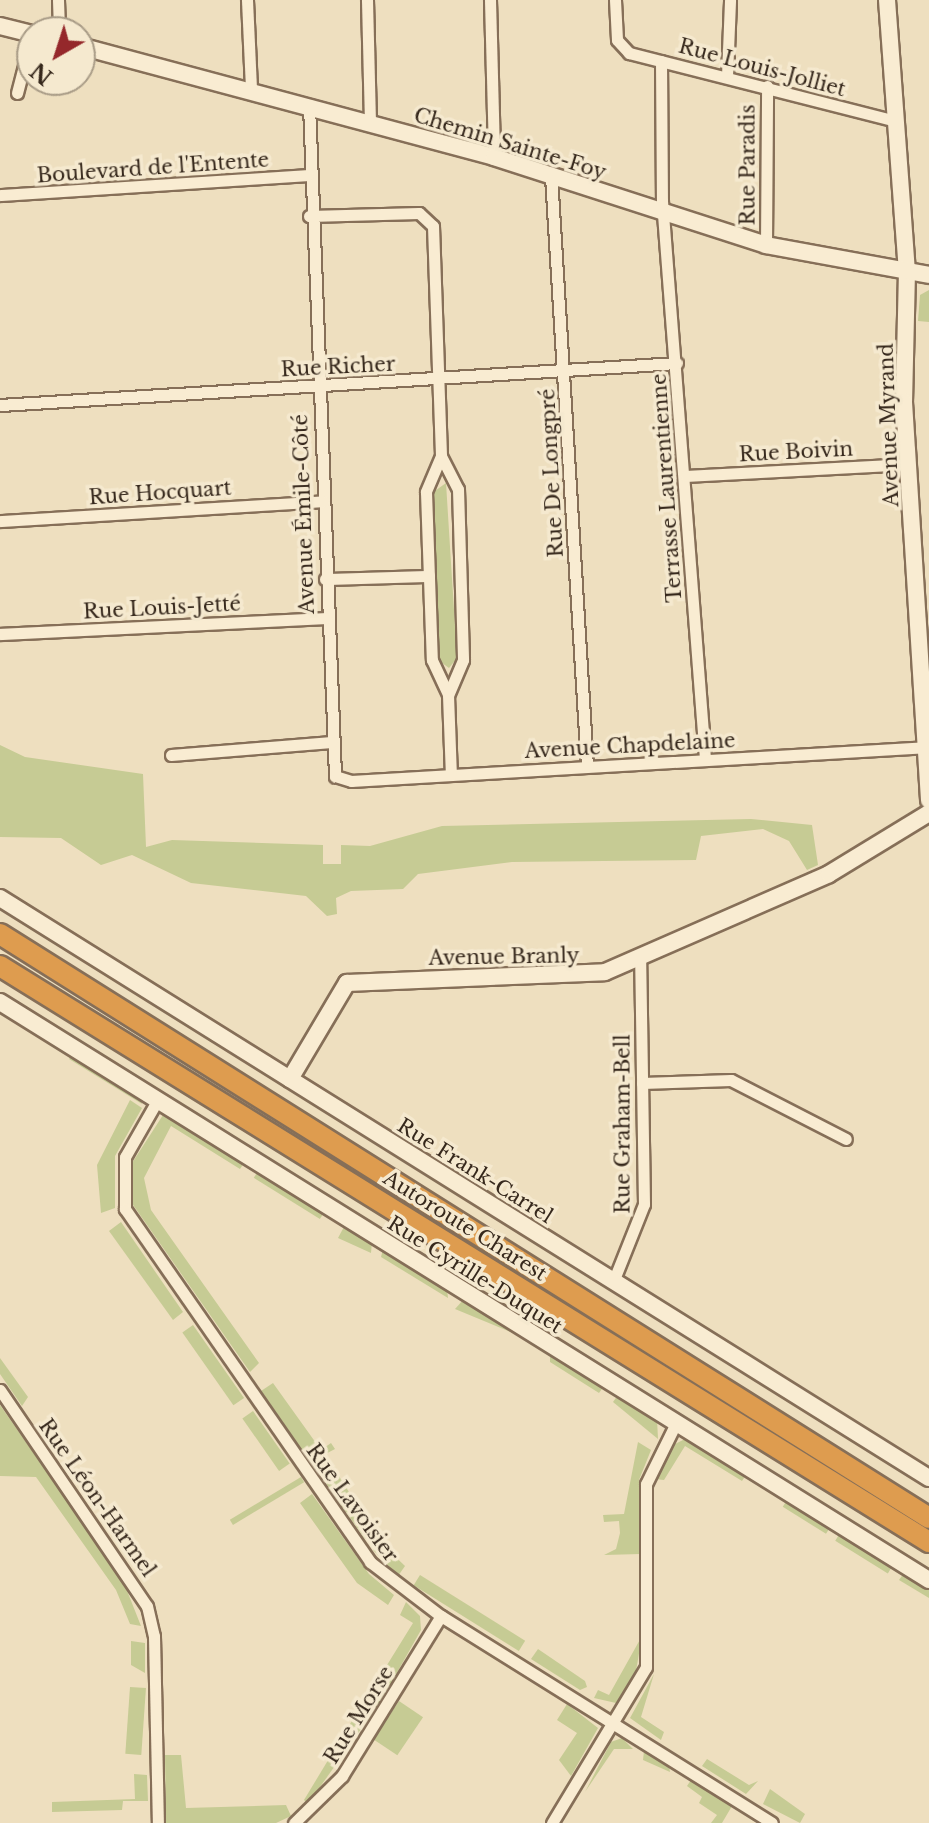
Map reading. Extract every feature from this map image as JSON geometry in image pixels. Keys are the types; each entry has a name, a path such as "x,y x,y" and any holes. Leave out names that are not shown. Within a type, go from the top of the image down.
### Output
{"highway":[{"name":"Autoroute Charest","path":"0,934 929,1518"},
{"name":"Autoroute Charest","path":"0,966 929,1542"},
{"path":"709,1381 929,1503"},
{"path":"864,1503 929,1549"}],"street":[{"path":"247,0 251,89"},
{"path":"367,0 370,122"},
{"path":"490,0 494,157"},
{"name":"Rue Louis-Jolliet","path":"615,0 621,48 895,121"},
{"name":"Rue Paradis","path":"727,76 730,0"},
{"name":"Avenue Myrand","path":"887,0 907,271 909,464 929,800"},
{"name":"Chemin Sainte-Foy","path":"96,50 251,89 494,157 766,245 929,275"},
{"name":"Terrasse Laurentienne","path":"661,61 664,214 705,759"},
{"name":"Rue Paradis","path":"766,245 767,86"},
{"name":"Avenue Émile-Côté","path":"309,105 307,175 331,742 335,776"},
{"name":"Boulevard de l'Entente","path":"0,195 307,175"},
{"name":"Rue De Longpré","path":"551,176 587,766"},
{"path":"309,216 419,213 430,220 441,456 426,492 432,663 448,695 451,775"},
{"name":"Rue Richer","path":"0,405 677,363"},
{"path":"441,456 458,489 463,660 448,695"},
{"name":"Rue Boivin","path":"686,476 909,464"},
{"name":"Rue Hocquart","path":"0,521 323,501"},
{"path":"325,579 429,576"},
{"name":"Rue Louis-Jetté","path":"0,634 327,618"},
{"path":"171,755 331,742"},
{"name":"Avenue Chapdelaine","path":"335,776 346,782 928,747"},
{"name":"Avenue Branly","path":"290,1079 338,992 352,981 579,976 640,960 829,874 929,813"},
{"name":"Rue Frank-Carrel","path":"0,898 929,1478"},
{"name":"Rue Graham-Bell","path":"613,1282 644,1204 640,960"},
{"name":"Rue Cyrille-Duquet","path":"0,1002 929,1580"},
{"path":"642,1083 731,1080 846,1139"},
{"name":"Rue Lavoisier","path":"157,1101 122,1169 122,1198 137,1232 370,1562 441,1616 772,1823"},
{"name":"Rue Léon-Harmel","path":"0,1390 147,1606 154,1636 158,1823"},
{"path":"552,1823 614,1722 651,1649 646,1484 676,1423"},
{"name":"Rue Morse","path":"294,1823 342,1776 441,1616"}],"green space":[{"path":"929,290 929,322 918,321 920,295"},
{"path":"446,483 457,658 449,668 438,660 432,493"},
{"path":"0,745 25,757 143,774 146,847 172,840 323,845 323,864 341,864 341,845 370,846 442,826 751,819 812,825 818,865 807,870 789,841 763,829 701,836 696,860 512,862 418,874 403,889 351,891 336,898 337,914 327,916 306,896 191,883 132,855 101,865 61,838 0,837"},
{"path":"72,1055 139,1097 142,1104 69,1059"},
{"path":"130,1100 142,1108 115,1156 115,1208 101,1213 97,1165"},
{"path":"163,1115 244,1163 240,1169 171,1126 144,1178 151,1210 259,1363 250,1372 131,1202 132,1163"},
{"path":"258,1171 324,1212 320,1219 254,1178"},
{"path":"121,1222 183,1312 173,1320 109,1231"},
{"path":"345,1225 372,1242 371,1253 338,1238"},
{"path":"383,1249 447,1289 448,1298 381,1257"},
{"path":"464,1299 512,1329 513,1333 455,1309"},
{"path":"193,1325 244,1398 233,1405 182,1332"},
{"path":"550,1355 604,1386 599,1393 550,1362"},
{"path":"0,1358 28,1397 22,1406 0,1374"},
{"path":"273,1383 321,1450 331,1443 335,1449 310,1462 261,1391"},
{"path":"618,1395 657,1419 658,1439 613,1402"},
{"path":"0,1405 124,1583 141,1626 130,1624 116,1590 36,1477 0,1476"},
{"path":"253,1411 290,1463 279,1471 242,1418"},
{"path":"685,1439 746,1475 742,1481 685,1446 664,1480 655,1479 673,1445"},
{"path":"638,1442 651,1450 639,1480 640,1554 604,1555 616,1549 620,1533 619,1521 604,1522 603,1515 624,1514"},
{"path":"332,1465 374,1532 365,1539 321,1476"},
{"path":"301,1477 304,1482 233,1525 230,1520"},
{"path":"312,1494 369,1574 394,1595 388,1605 357,1583 300,1503"},
{"path":"787,1500 830,1527 826,1534 783,1507"},
{"path":"840,1533 893,1566 888,1573 835,1541"},
{"path":"382,1544 405,1566 398,1576 373,1550"},
{"path":"904,1573 929,1589 929,1598 899,1580"},
{"path":"420,1575 525,1641 519,1651 414,1585"},
{"path":"406,1602 420,1616 421,1630 377,1708 366,1699 413,1623 400,1615"},
{"path":"642,1636 636,1671 616,1703 594,1698 598,1690 609,1695"},
{"path":"131,1641 145,1643 145,1673 131,1665"},
{"path":"538,1649 585,1681 587,1687 580,1690 531,1659"},
{"path":"654,1674 641,1717 664,1732 661,1740 630,1718"},
{"path":"130,1687 146,1688 141,1755 125,1754"},
{"path":"399,1701 423,1717 397,1755 373,1739"},
{"path":"567,1704 598,1728 571,1776 559,1760 577,1733 557,1720"},
{"path":"356,1714 368,1719 308,1804 304,1800"},
{"path":"622,1738 633,1749 614,1749 585,1792 611,1742"},
{"path":"644,1751 669,1766 670,1772 643,1760"},
{"path":"165,1755 181,1755 186,1808 286,1805 291,1816 276,1823 166,1823"},
{"path":"707,1759 749,1785 758,1781 746,1794 702,1766"},
{"path":"134,1774 147,1775 148,1801 123,1801 122,1810 52,1812 52,1802 135,1799"},
{"path":"691,1780 732,1806 722,1823 711,1823 717,1815 699,1803 702,1797 687,1786"},
{"path":"770,1789 805,1814 800,1823 763,1804"}]}
